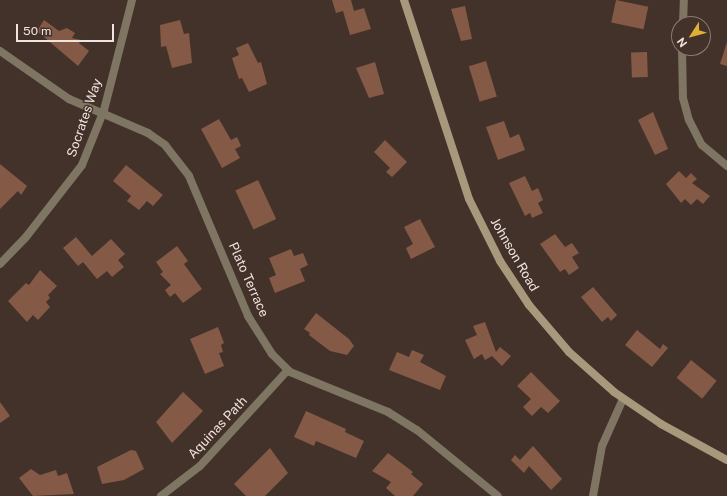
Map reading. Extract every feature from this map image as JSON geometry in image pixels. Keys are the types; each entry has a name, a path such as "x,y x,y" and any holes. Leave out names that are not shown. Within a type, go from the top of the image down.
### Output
{"street":[{"name":"Socrates Way","path":"0,264 26,237 82,165 102,115 132,0"},
{"name":"Johnson Road","path":"404,0 469,198 500,261 529,304 569,352 623,398 700,448 727,460"},
{"path":"683,16 684,0"},
{"name":"Plato Terrace","path":"0,51 69,99 102,115 148,133 179,161 201,202 248,316 272,354 288,370 388,412 417,430 498,496"},
{"path":"682,56 683,98 688,120 702,145 727,166"},
{"name":"Aquinas Path","path":"161,496 200,466 288,370"},
{"path":"593,496 602,446 623,398"}],"building":[{"path":"332,0 351,0 354,11 364,8 371,29 350,35 343,11 336,13"},
{"path":"616,0 648,7 643,29 611,22"},
{"path":"465,6 472,39 461,41 451,9"},
{"path":"44,20 59,31 67,28 75,33 72,38 81,40 79,43 89,51 78,66 37,31"},
{"path":"180,20 184,34 189,33 192,63 172,68 166,46 161,47 160,25"},
{"path":"727,42 727,66 720,64"},
{"path":"248,43 258,63 261,62 267,84 249,92 242,78 239,79 232,58 239,55 236,48"},
{"path":"647,52 648,77 632,78 631,53"},
{"path":"486,61 497,96 480,102 469,66"},
{"path":"375,62 384,94 369,98 356,68"},
{"path":"653,112 668,149 655,155 638,120"},
{"path":"219,119 231,140 237,137 241,146 235,149 240,158 222,168 201,129"},
{"path":"504,121 510,138 519,134 525,150 498,160 486,127"},
{"path":"385,140 407,162 392,177 386,172 390,168 374,152"},
{"path":"0,164 27,186 21,195 18,191 0,209"},
{"path":"126,165 163,195 153,206 147,201 139,210 127,201 131,196 113,181"},
{"path":"679,171 686,178 691,173 697,179 692,183 710,196 703,204 697,199 691,205 685,199 681,203 666,184"},
{"path":"525,176 532,191 538,188 543,200 538,203 543,213 532,218 530,213 525,216 509,183"},
{"path":"258,180 276,219 254,230 235,191"},
{"path":"420,219 435,247 411,259 406,248 413,244 404,227"},
{"path":"555,234 565,247 572,243 579,253 572,257 579,268 569,275 565,269 560,272 540,244"},
{"path":"76,237 92,256 111,239 125,254 118,260 124,267 112,277 107,271 97,279 83,262 78,266 63,248"},
{"path":"177,246 188,261 184,264 202,289 183,303 175,293 170,297 165,290 171,285 160,274 163,272 156,262"},
{"path":"291,249 294,256 303,253 308,265 300,269 305,281 275,293 269,278 276,275 269,258"},
{"path":"40,270 57,286 48,295 50,298 46,302 50,307 38,320 33,315 27,322 8,301 26,283 29,285"},
{"path":"593,287 617,315 611,321 608,317 602,322 581,297"},
{"path":"316,313 349,339 354,346 347,355 330,351 309,335 310,333 304,329"},
{"path":"485,322 496,352 500,347 511,356 502,366 492,356 485,360 482,354 474,359 465,340 477,335 473,326"},
{"path":"218,327 224,343 221,345 223,352 219,353 224,366 205,374 190,339"},
{"path":"637,330 660,349 663,344 668,348 652,367 625,345"},
{"path":"412,350 424,355 420,362 446,376 440,390 389,370 397,352 409,357"},
{"path":"691,360 717,381 702,399 677,378"},
{"path":"531,372 560,401 548,413 541,407 532,416 523,407 531,399 517,386"},
{"path":"183,392 203,411 172,443 156,422"},
{"path":"0,402 10,416 0,423"},
{"path":"306,411 346,429 345,432 364,441 356,458 316,441 314,446 294,437"},
{"path":"533,446 562,479 551,490 529,466 524,473 511,460 515,455 520,460"},
{"path":"270,448 288,473 265,496 246,496 234,484"},
{"path":"131,450 136,451 144,469 124,480 102,484 97,467"},
{"path":"388,453 413,472 411,474 423,484 413,496 395,496 386,488 391,482 372,471"},
{"path":"31,469 40,475 56,470 58,476 67,473 74,494 33,496 19,478"}]}
